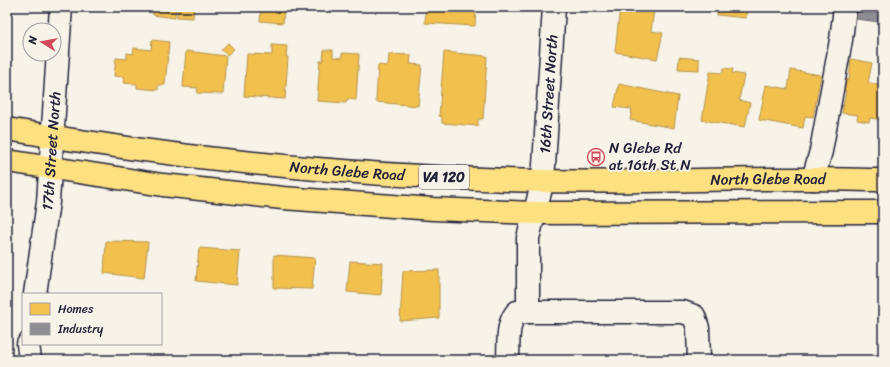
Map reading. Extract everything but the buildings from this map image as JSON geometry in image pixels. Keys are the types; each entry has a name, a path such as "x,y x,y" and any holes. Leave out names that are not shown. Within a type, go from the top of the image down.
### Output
{"main road":[{"name":"North Glebe Road","path":"7,129 167,153 288,166 420,176 543,181 678,181 813,178 883,180"},
{"name":"North Glebe Road","path":"7,161 50,169 163,185 283,198 433,209 535,213 883,212"}],"street":[{"name":"17th Street North","path":"35,293 48,202 61,7"},
{"name":"16th Street North","path":"528,312 528,238 543,181 554,7"},
{"path":"813,178 821,151 841,40 845,7"},
{"path":"508,360 509,332 512,318 517,312 683,312 694,316 698,328 700,360"},
{"path":"28,345 30,360"}],"place":[{"name":"N Glebe Rd at 16th St N","path":"596,157"}]}
